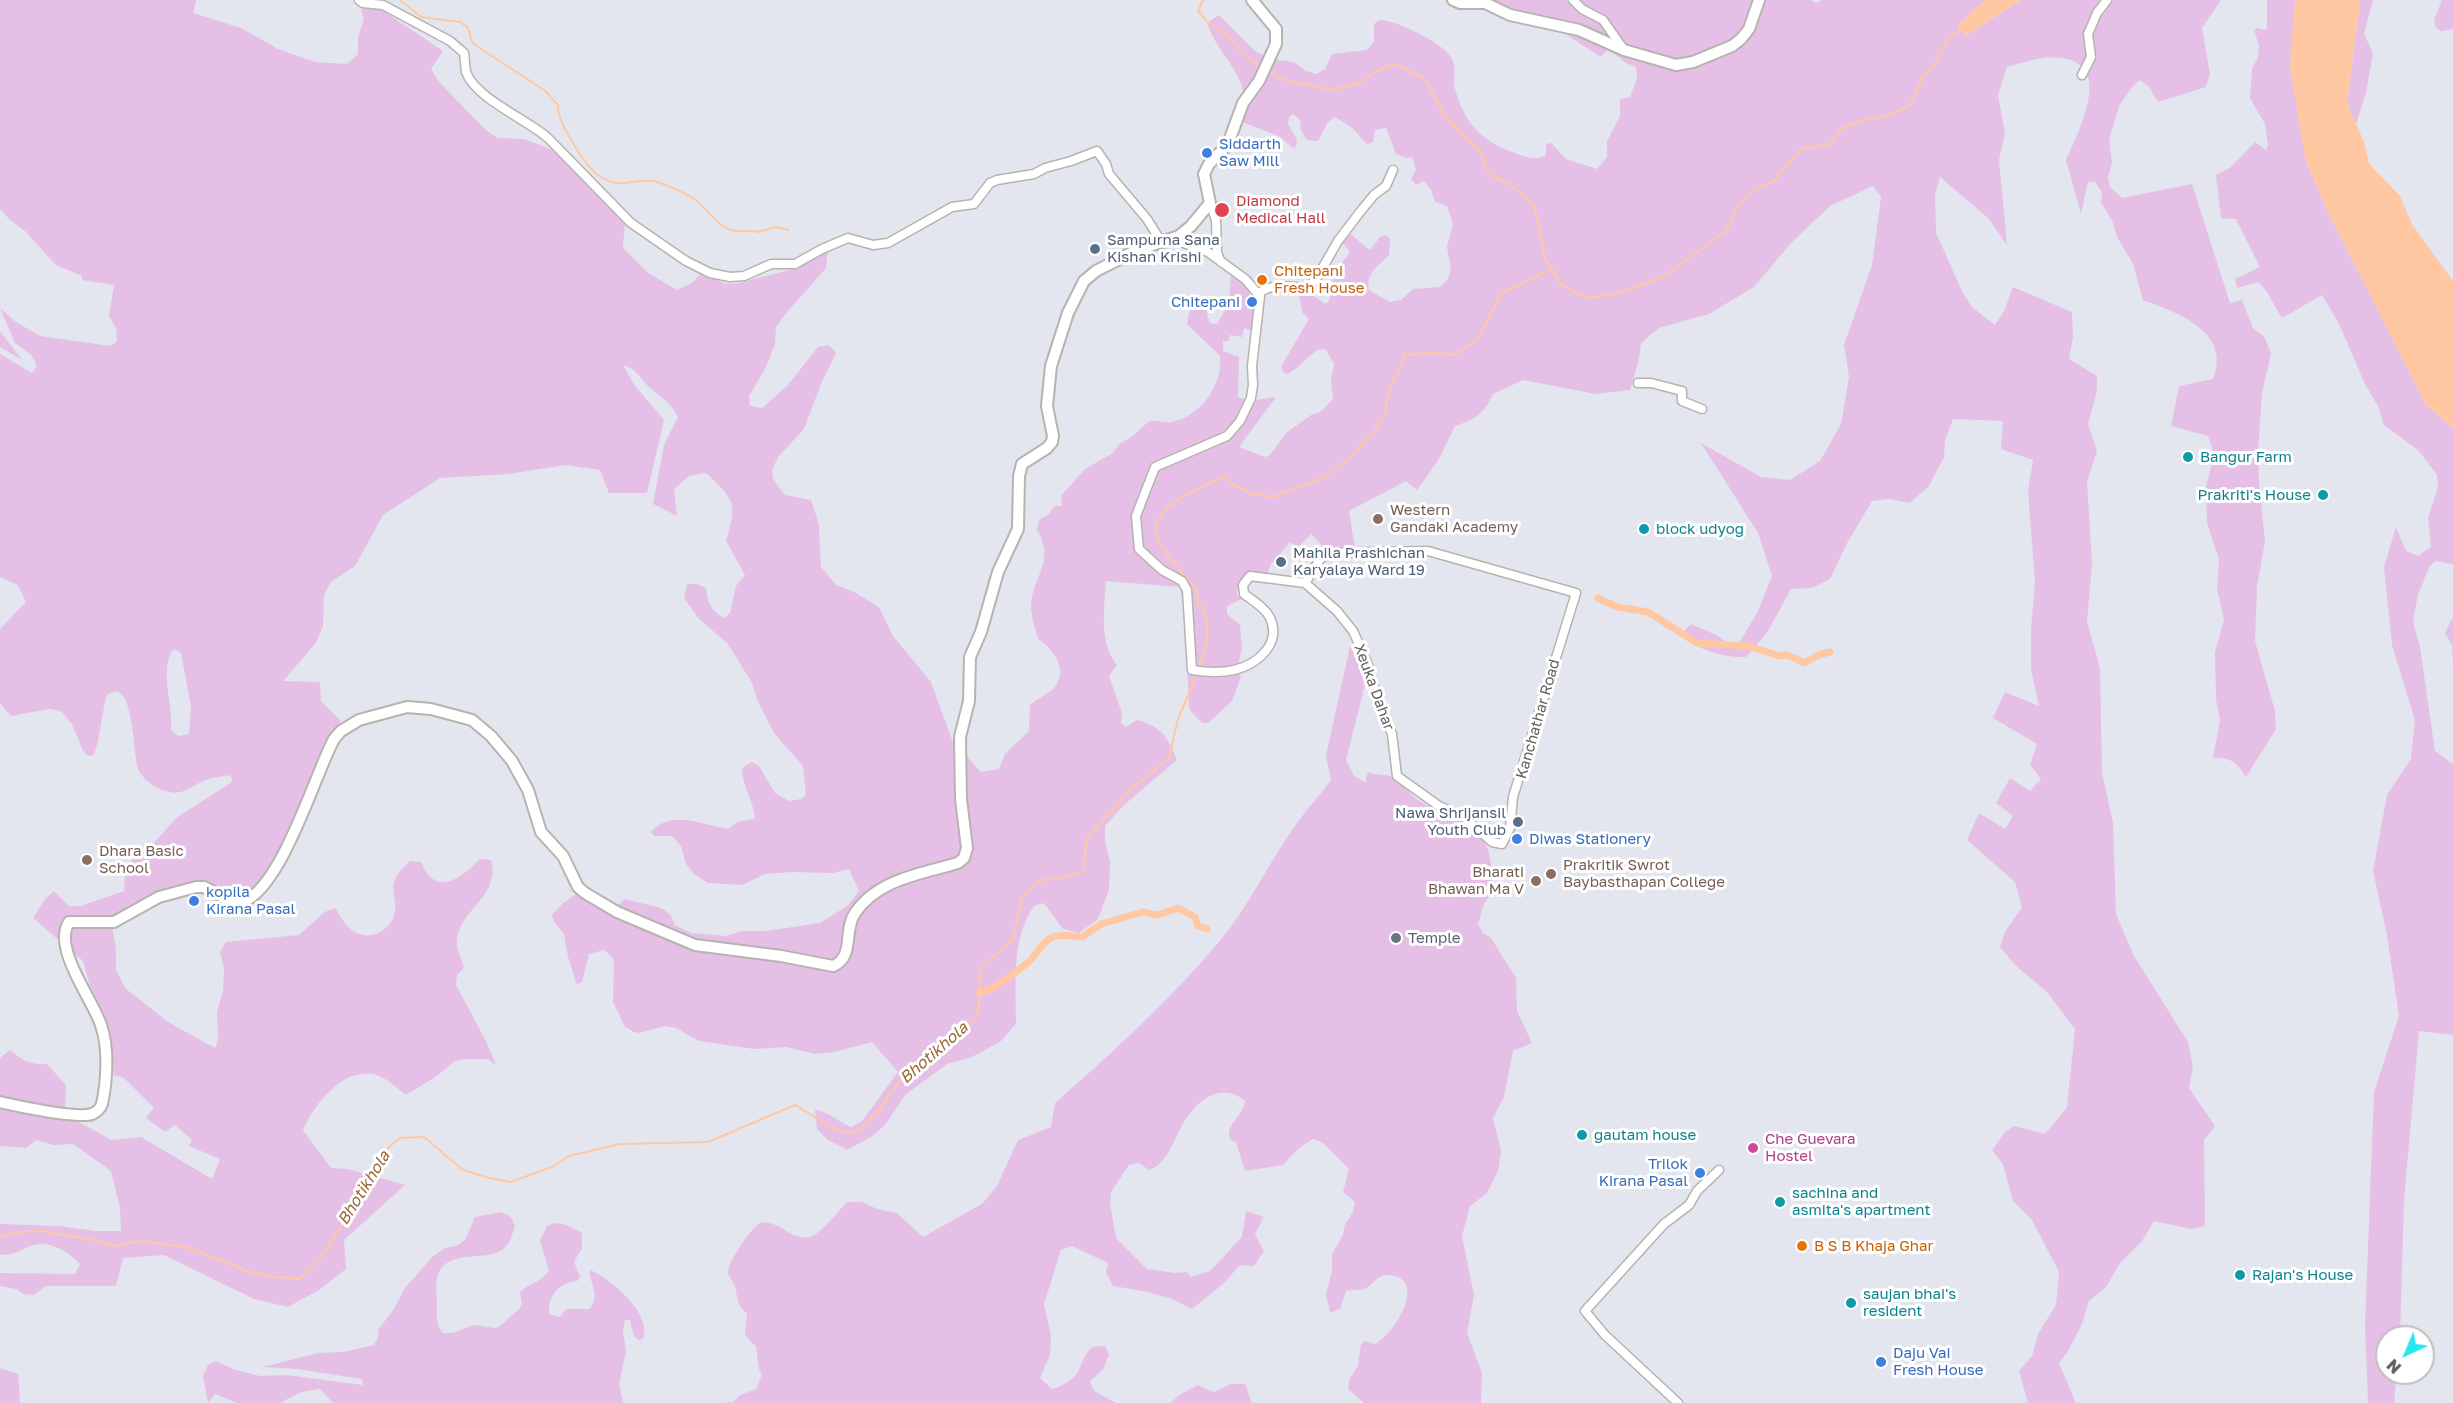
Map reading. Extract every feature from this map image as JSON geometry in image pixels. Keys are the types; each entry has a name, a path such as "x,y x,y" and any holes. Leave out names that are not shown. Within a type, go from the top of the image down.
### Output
{"main road":[{"path":"0,1102 52,1112 84,1115 99,1109 102,1104 105,1060 101,1026 67,950 65,934 69,922 114,922 169,893 196,887 204,887 236,904 253,898 272,875 306,806 329,749 341,731 359,720 407,707 431,709 472,720 490,736 518,771 528,790 541,832 563,856 578,887 628,917 695,945 782,956 833,966 841,963 846,955 850,923 855,913 869,898 895,880 958,863 964,858 967,848 961,799 960,737 969,701 970,657 981,632 998,572 1017,529 1019,476 1022,464 1047,448 1052,442 1047,390 1051,366 1068,313 1084,281 1096,271 1135,251 1179,236 1191,226 1210,203 1204,174 1209,164 1228,144 1243,103 1259,81 1276,44 1276,29 1252,0"},
{"path":"1453,0 1460,3 1485,3 1510,15 1579,30 1624,50 1676,65 1693,62 1732,46 1741,39 1749,29 1759,0"}],"street":[{"path":"359,0 363,3 383,5 450,41 464,53 466,71 478,88 499,105 543,133 631,223 680,257 710,273 730,277 744,276 771,264 795,264 848,238 873,245 888,243 952,207 974,204 990,183 1003,178 1034,174 1045,168 1097,151 1106,164 1109,174 1147,219 1162,243 1181,242 1194,245 1245,279 1260,296 1252,366 1253,385 1246,410 1227,436 1155,467 1136,516 1139,549 1162,570 1182,581 1187,590 1192,670 1204,672 1235,670 1262,656 1274,640 1274,628 1269,615 1244,594 1243,585 1250,576 1305,583"},
{"path":"1572,0 1582,9 1602,20 1624,50"},
{"path":"2082,75 2091,57 2088,34 2097,13 2108,0"},
{"path":"1258,294 1265,288 1289,285 1306,288 1315,281 1338,241 1374,195 1386,186 1393,170"},
{"path":"1210,203 1216,220 1217,253 1221,262"},
{"path":"1638,383 1651,383 1682,391 1682,401 1702,409"},
{"name":"Kanchathar Road","path":"1305,583 1322,558 1331,553 1421,551 1445,555 1497,573 1576,593 1513,797 1510,828 1502,844"},
{"name":"Xeuka Dahar","path":"1305,583 1337,611 1353,631 1367,662 1379,705 1392,734 1397,776 1438,806 1464,817 1492,842 1502,844"},
{"path":"1678,1403 1605,1335 1585,1311 1664,1224 1689,1205 1697,1191 1719,1170"}],"shaded area":[{"path":"0,0 196,0 193,13 241,28 278,49 315,62 347,64 358,54 358,37 364,19 361,9 379,8 443,51 431,69 439,82 487,131 498,138 524,139 558,152 625,221 623,248 648,273 677,290 692,283 701,273 726,284 739,283 793,269 828,250 826,268 776,327 775,344 765,369 749,396 750,406 762,408 788,385 818,347 829,345 836,353 804,429 778,457 772,470 773,479 785,495 811,500 819,524 821,567 836,585 856,593 879,607 893,636 931,682 952,740 981,772 999,769 1005,754 1029,731 1030,705 1051,691 1060,677 1055,656 1038,639 1031,611 1033,592 1044,559 1042,541 1037,530 1039,520 1049,514 1054,506 1062,506 1061,496 1085,469 1113,453 1119,444 1133,436 1149,421 1172,422 1183,419 1201,406 1214,388 1218,378 1220,356 1187,324 1193,294 1209,303 1207,316 1210,323 1217,324 1229,303 1231,276 1250,290 1247,309 1257,309 1254,331 1244,328 1242,337 1230,335 1228,341 1223,341 1223,351 1239,357 1238,397 1247,400 1240,410 1245,418 1255,400 1276,397 1239,447 1265,457 1270,455 1286,433 1311,415 1322,411 1333,399 1331,381 1334,364 1326,350 1320,349 1287,374 1282,371 1282,365 1309,319 1302,312 1298,290 1306,291 1326,304 1330,299 1331,286 1336,274 1350,252 1342,242 1349,233 1370,250 1380,237 1386,235 1390,239 1389,255 1371,274 1369,290 1390,302 1401,300 1413,289 1440,287 1447,280 1451,270 1447,247 1453,224 1447,206 1435,202 1431,190 1424,181 1416,185 1411,179 1416,170 1412,157 1406,158 1396,154 1386,128 1375,130 1373,142 1367,144 1351,127 1335,117 1328,122 1318,141 1307,140 1301,130 1300,120 1293,114 1289,117 1288,124 1297,140 1293,148 1279,136 1242,122 1245,106 1240,81 1207,23 1219,15 1254,50 1269,59 1294,62 1306,71 1316,74 1325,69 1332,54 1367,50 1374,42 1374,24 1379,20 1395,23 1429,39 1451,57 1455,68 1454,88 1462,109 1473,126 1486,139 1504,149 1535,158 1546,155 1546,144 1551,143 1566,159 1597,169 1607,157 1607,141 1620,116 1620,99 1630,97 1637,79 1636,67 1626,63 1608,49 1601,57 1565,34 1490,13 1491,0 1811,0 1816,3 1822,0 1985,0 1958,25 1965,36 2021,0 2221,0 2202,28 2210,74 2206,87 2158,102 2149,87 2140,80 2133,86 2119,106 2109,140 2112,163 2108,177 2110,187 2122,198 2192,184 2230,303 2242,300 2253,328 2265,338 2271,354 2262,393 2258,450 2265,541 2257,587 2255,641 2275,711 2276,729 2246,777 2233,762 2224,758 2213,758 2220,720 2216,700 2215,652 2224,620 2217,588 2219,559 2207,523 2206,487 2214,454 2208,436 2171,426 2179,386 2213,379 2217,363 2215,349 2208,337 2186,318 2143,300 2133,264 2117,237 2113,222 2101,203 2102,192 2095,182 2088,182 2081,214 2066,160 2084,117 2088,100 2089,85 2086,72 2077,63 2061,58 2042,58 2007,67 1998,95 2005,133 1999,160 2007,245 1988,218 1940,177 1935,195 1936,233 1963,293 1972,307 1995,325 2004,311 2013,287 2072,312 2073,337 2069,359 2097,376 2097,391 2088,424 2097,451 2087,481 2092,565 2087,622 2100,668 2102,773 2113,823 2116,914 2134,956 2188,1042 2193,1067 2189,1088 2215,1126 2204,1140 2205,1226 2191,1229 2154,1221 2142,1241 2120,1263 2106,1287 2089,1301 2082,1324 2067,1353 2059,1363 2076,1403 2028,1403 2019,1371 2032,1356 2038,1334 2056,1305 2059,1272 2032,1220 2013,1201 2003,1164 1992,1150 2005,1132 2014,1126 2045,1134 2067,1107 2075,1029 2047,992 2015,965 2000,947 2005,932 2022,907 2015,882 1967,840 1979,813 2005,829 2013,816 1996,803 2010,778 2030,791 2041,779 2030,765 2037,744 1993,718 2005,692 2039,706 2031,669 2031,629 2035,582 2028,491 2033,460 2001,449 2003,421 1953,419 1945,440 1944,457 1929,486 1910,503 1889,499 1872,501 1846,545 1830,579 1812,588 1791,589 1768,631 1746,657 1712,652 1682,637 1683,632 1691,624 1716,635 1736,648 1757,613 1772,576 1758,533 1701,443 1761,477 1790,480 1820,461 1841,424 1849,377 1844,345 1872,265 1881,197 1873,186 1830,206 1791,243 1754,287 1709,314 1659,328 1641,343 1630,390 1596,394 1523,380 1493,394 1478,415 1455,426 1439,459 1417,490 1406,481 1349,511 1355,549 1326,550 1311,534 1298,547 1290,542 1271,564 1267,574 1249,575 1241,580 1237,596 1244,598 1227,606 1227,614 1240,625 1242,648 1238,666 1241,677 1232,701 1208,723 1202,723 1189,709 1185,615 1180,587 1106,581 1105,636 1107,647 1117,665 1109,676 1122,713 1121,723 1126,727 1137,720 1153,726 1167,739 1177,760 1124,805 1105,826 1105,841 1110,862 1109,890 1098,919 1079,933 1063,929 1044,903 1034,906 1021,932 1018,947 1016,1024 1001,1041 972,1057 947,1064 905,1095 885,1125 871,1137 847,1150 828,1140 817,1129 815,1110 851,1127 862,1121 898,1072 872,1042 834,1052 815,1054 786,1047 754,1049 699,1041 676,1028 665,1026 639,1033 634,1032 625,1027 613,1002 614,962 612,957 604,950 589,954 582,982 577,985 568,957 564,934 554,922 552,915 576,894 608,914 625,899 661,908 670,914 675,925 691,933 727,936 741,931 766,931 820,923 847,906 859,891 849,869 833,873 765,874 742,885 708,883 694,874 686,864 681,846 672,836 654,836 651,832 668,821 687,820 728,829 737,822 755,819 742,768 752,762 759,766 775,793 789,801 801,799 806,794 803,766 774,733 757,699 752,683 728,644 699,619 684,598 687,584 697,584 706,588 709,602 716,612 724,618 730,613 736,586 745,575 726,541 732,518 731,503 723,489 706,473 689,476 674,489 677,516 653,504 664,445 678,417 668,403 635,371 623,365 635,386 664,420 647,493 609,493 600,470 565,465 509,474 440,478 383,515 355,566 331,582 324,595 323,626 316,643 283,681 320,682 321,701 341,721 324,746 310,786 281,848 257,888 240,899 203,889 171,889 142,900 112,925 116,949 116,970 125,988 168,1022 215,1048 218,1040 217,1012 223,991 224,969 220,952 226,942 299,935 325,912 335,908 352,930 358,934 372,935 384,929 393,918 395,879 410,861 421,862 434,880 449,882 465,873 480,859 491,860 490,885 463,922 459,933 457,948 464,968 457,975 456,985 496,1065 488,1059 455,1061 437,1076 406,1095 379,1076 355,1075 333,1088 323,1098 303,1130 331,1168 348,1169 405,1185 344,1240 346,1269 319,1290 288,1307 254,1299 164,1255 123,1258 116,1286 46,1286 34,1295 0,1286 0,1273 75,1274 80,1264 57,1247 43,1244 0,1255 0,1224 121,1231 120,1208 111,1171 73,1144 54,1145 36,1140 26,1148 0,1146 0,1058 10,1050 27,1062 47,1064 66,1085 65,1115 112,1140 141,1137 212,1179 220,1159 189,1146 192,1140 175,1125 165,1132 146,1118 154,1108 123,1077 114,1076 104,1014 90,986 83,961 33,918 45,899 54,891 69,906 81,906 124,891 125,875 129,863 155,842 176,818 232,782 231,775 213,778 174,793 148,782 139,771 127,705 122,695 115,691 106,696 98,741 94,755 89,756 83,751 72,724 61,711 49,709 11,716 0,703 0,629 26,602 18,585 0,577 0,354 32,373 37,366 31,355 15,343 0,308 16,322 40,336 111,346 117,341 116,328 109,316 114,285 82,280 82,276 56,265 25,231 0,209","holes":["174,649 181,653 191,707 189,734 178,736 171,730 167,666 169,656"]},
{"path":"1985,0 2021,0 1965,36 1958,25"},
{"path":"2267,0 2295,0 2305,158 2326,208 2426,405 2453,428 2453,564 2436,561 2430,566 2418,594 2413,622 2420,647 2435,751 2453,764 2453,1035 2419,1031 2404,1200 2400,1325 2375,1325 2375,1385 2396,1385 2394,1403 2368,1403 2365,1325 2374,1092 2399,1016 2387,935 2373,871 2387,795 2411,759 2415,720 2392,645 2384,567 2396,527 2406,551 2418,556 2431,547 2428,518 2438,487 2437,475 2419,451 2384,425 2378,406 2366,386 2338,322 2322,295 2282,318 2258,282 2237,288 2235,279 2260,267 2236,219 2221,218 2216,175 2231,167 2255,142 2266,150 2268,145 2265,124 2250,98 2252,69 2258,57 2259,46 2254,30 2267,28"},
{"path":"2295,0 2360,0 2347,103 2365,144 2369,164 2400,196 2412,224 2453,281 2453,428 2426,405 2326,208 2305,158 2290,67"},
{"path":"2360,0 2373,0 2364,34 2373,53 2366,93 2356,124 2347,103"},
{"path":"2442,0 2453,0 2453,29 2441,31 2436,28 2434,20"},
{"path":"0,331 22,360 0,347"},
{"path":"2453,617 2453,662 2452,645 2445,633"},
{"path":"1350,646 1367,677 1346,760 1354,776 1365,782 1368,772 1395,778 1424,804 1471,827 1485,843 1490,859 1494,889 1484,904 1478,924 1483,933 1491,938 1516,978 1517,1011 1532,1043 1513,1051 1504,1097 1493,1118 1501,1151 1498,1171 1487,1193 1470,1206 1462,1236 1474,1295 1467,1333 1482,1373 1481,1403 1364,1403 1348,1389 1350,1378 1358,1366 1361,1344 1365,1341 1375,1344 1391,1330 1404,1307 1407,1295 1406,1285 1400,1278 1381,1276 1364,1289 1346,1291 1340,1309 1330,1313 1326,1294 1332,1271 1332,1254 1343,1235 1345,1224 1353,1212 1355,1202 1343,1192 1349,1169 1323,1143 1313,1139 1299,1148 1283,1165 1245,1171 1236,1142 1231,1140 1229,1131 1245,1101 1233,1094 1224,1093 1210,1096 1198,1104 1189,1114 1165,1157 1158,1165 1149,1170 1139,1163 1129,1165 1111,1192 1110,1203 1116,1238 1147,1269 1176,1273 1187,1272 1191,1277 1210,1271 1242,1237 1246,1211 1264,1217 1255,1234 1264,1251 1254,1266 1240,1265 1223,1284 1192,1309 1172,1299 1148,1292 1113,1286 1106,1272 1108,1263 1072,1246 1061,1250 1044,1304 1051,1336 1050,1355 1040,1378 1052,1389 1064,1384 1078,1372 1092,1347 1105,1346 1109,1355 1103,1370 1090,1381 1094,1391 1116,1403 725,1403 733,1402 740,1395 756,1389 762,1375 759,1370 756,1347 745,1335 747,1313 739,1304 728,1272 736,1253 752,1230 761,1223 767,1223 797,1236 809,1237 825,1227 847,1202 863,1202 877,1209 897,1213 923,1237 982,1204 997,1186 1018,1140 1051,1127 1055,1103 1140,1026 1219,942 1240,914 1297,823 1331,780 1326,756"},
{"path":"501,1212 511,1217 515,1226 505,1248 494,1253 456,1259 441,1269 436,1287 437,1318 440,1330 443,1333 453,1333 474,1325 495,1328 500,1326 522,1305 520,1293 549,1270 540,1241 547,1226 555,1223 569,1226 582,1233 582,1248 574,1262 580,1277 577,1281 565,1284 556,1291 550,1301 549,1314 560,1317 566,1309 589,1309 595,1295 590,1270 608,1281 628,1298 642,1319 644,1329 643,1339 638,1340 634,1336 630,1320 625,1320 623,1330 626,1352 619,1384 623,1403 333,1403 320,1389 301,1392 280,1403 237,1403 215,1394 208,1403 203,1376 208,1365 215,1361 236,1370 260,1376 286,1375 363,1385 362,1379 297,1369 263,1367 318,1353 343,1352 374,1345 379,1335 378,1330 394,1309 405,1288 432,1257 445,1248 456,1246 465,1240 475,1217"},
{"path":"0,1368 18,1374 20,1403 0,1403"},
{"path":"1231,1384 1245,1384 1252,1403 1171,1403 1179,1395 1198,1385 1214,1392"}],"waterway":[{"path":"400,0 421,17 460,22 468,28 472,42 478,47 544,90 558,105 566,131 579,153 592,170 600,176 617,183 655,181 693,198 719,223 732,230 759,232 775,227 789,230"},
{"path":"1203,0 1198,11 1232,40 1243,54 1260,66"},
{"path":"1268,71 1281,79 1332,90 1360,82 1377,71 1395,64 1425,79 1444,115 1481,152 1487,169 1493,176 1524,196 1535,209 1545,258 1561,285 1582,296 1597,297 1629,290 1665,275 1726,231 1738,206 1753,190 1772,183 1801,149 1831,144 1841,129 1860,121 1890,115 1910,105 1923,77 1934,65 1949,37 1962,29"},
{"name":"Bhotikhola","path":"1199,668 1206,643 1206,616 1197,602 1198,592 1171,560 1158,539 1156,528 1160,517 1179,499 1224,477 1235,486 1253,494 1273,497 1325,477 1348,459 1375,430 1385,414 1389,390 1405,355 1433,353 1454,355 1477,340 1501,294 1552,269"},
{"path":"1598,598 1617,607 1648,612 1697,643 1749,646 1779,656 1787,655 1805,663 1818,655 1830,652"},
{"name":"Bhotikhola","path":"0,1236 41,1231 94,1240 112,1246 141,1241 186,1247 250,1272 299,1279 322,1257 389,1147 400,1138 424,1137 463,1170 511,1182 552,1167 569,1156 620,1144 708,1142 795,1105 847,1133 859,1130 873,1117 912,1068 961,1033 976,1018 980,968 1012,940 1021,898 1039,880 1057,879 1083,872 1087,838 1132,788 1169,758 1178,719 1197,674"},
{"path":"979,993 995,986 1019,970 1031,960 1042,945 1056,936 1082,937 1101,924 1143,912 1158,915 1178,908 1195,917 1198,926 1207,929"}],"place":[{"name":"Siddarth Saw Mill","path":"1207,153"},
{"name":"Diamond Medical Hall","path":"1222,210"},
{"name":"Sampurna Sana Kishan Krishi","path":"1095,249"},
{"name":"Chitepani Fresh House","path":"1262,280"},
{"name":"Chitepani","path":"1252,302"},
{"name":"Bangur Farm","path":"2188,457"},
{"name":"Prakriti's House","path":"2323,495"},
{"name":"Western Gandaki Academy","path":"1378,519"},
{"name":"block udyog","path":"1644,529"},
{"name":"Mahila Prashichan Karyalaya Ward 19","path":"1281,562"},
{"name":"Nawa Shrijansil Youth Club","path":"1518,822"},
{"name":"Diwas Stationery","path":"1517,839"},
{"name":"Dhara Basic School","path":"87,860"},
{"name":"Prakritik Swrot Baybasthapan College","path":"1551,874"},
{"name":"Bharati Bhawan Ma V","path":"1536,881"},
{"name":"kopila Kirana Pasal","path":"194,901"},
{"name":"Temple","path":"1396,938"},
{"name":"gautam house","path":"1582,1135"},
{"name":"Che Guevara Hostel","path":"1753,1148"},
{"name":"Trilok Kirana Pasal","path":"1700,1173"},
{"name":"sachina and asmita's apartment","path":"1780,1202"},
{"name":"B S B Khaja Ghar","path":"1802,1246"},
{"name":"Rajan's House","path":"2240,1275"},
{"name":"saujan bhai's resident","path":"1851,1303"},
{"name":"Daju Vai Fresh House","path":"1881,1362"}]}
